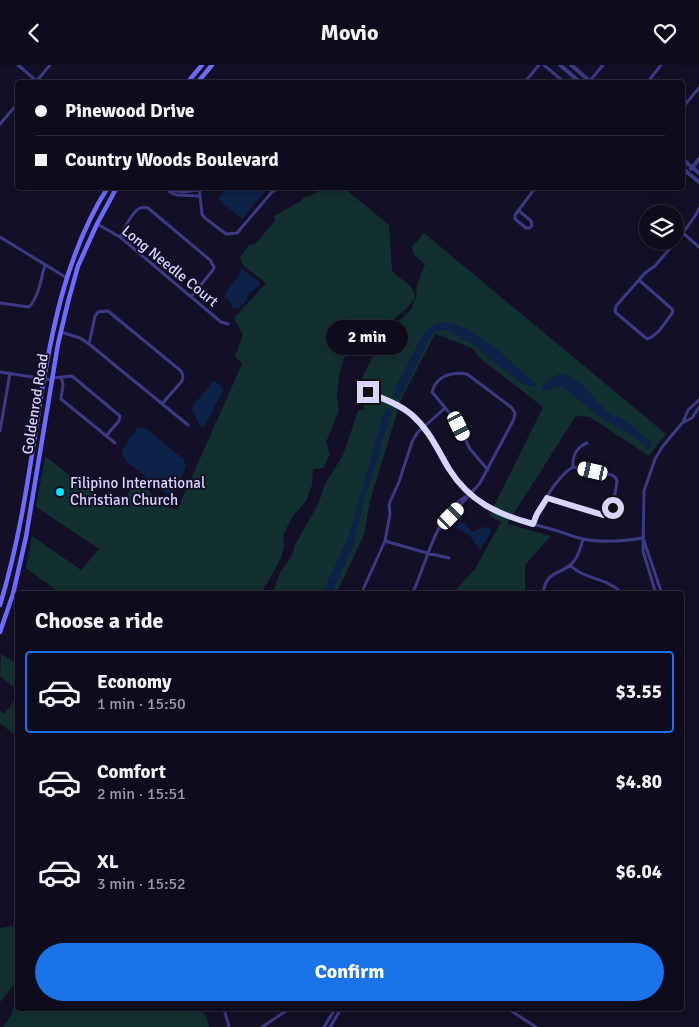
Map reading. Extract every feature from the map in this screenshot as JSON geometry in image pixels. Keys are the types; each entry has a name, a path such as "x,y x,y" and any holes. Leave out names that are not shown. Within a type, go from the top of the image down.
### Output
{"main road":[{"path":"189,80 202,65"},
{"path":"197,80 207,67 212,65"},
{"path":"197,80 199,76 198,69"},
{"name":"Goldenrod Road","path":"0,605 18,535 54,323 74,256 93,210 106,190"},
{"name":"Goldenrod Road","path":"0,632 13,594 26,537 60,332 78,266 115,190"}],"street":[{"path":"18,65 35,80"},
{"path":"39,80 50,65"},
{"path":"526,80 538,65"},
{"path":"544,65 562,80"},
{"path":"560,65 576,80"},
{"path":"571,65 588,80"},
{"path":"592,80 604,65"},
{"path":"649,80 661,65"},
{"path":"685,104 699,88"},
{"path":"0,124 15,106"},
{"path":"688,173 699,159"},
{"path":"685,161 699,173"},
{"path":"685,170 699,182"},
{"path":"170,190 171,193 177,195 199,196"},
{"path":"176,190 183,192 194,190"},
{"path":"199,190 202,213 205,218 226,234 230,234 237,233 268,196 276,190"},
{"path":"518,210 532,221 530,228 526,228 515,219 514,215 534,190"},
{"path":"120,237 134,213 138,208 144,207 213,263 213,270 191,297"},
{"path":"684,230 698,213 699,208"},
{"name":"Long Needle Court","path":"97,224 120,237 221,322 228,324"},
{"path":"684,235 699,247"},
{"path":"0,237 67,278"},
{"path":"639,280 670,307 673,312 654,336 647,339 615,312 616,306 639,280 655,266 668,250"},
{"path":"0,303 29,307 36,295 45,265"},
{"path":"89,344 95,316 98,312 108,311 181,371 182,381 162,405"},
{"path":"60,332 80,338 89,344 188,425"},
{"path":"0,371 44,379 72,376 120,416 120,421 106,436"},
{"path":"0,431 10,373"},
{"path":"414,591 427,553 446,515 463,497 470,495 480,483 488,470 514,419 515,413 512,408 467,374 450,374 442,377 435,384 432,392 459,426 470,449 488,470"},
{"path":"61,377 63,384 62,399 115,443"},
{"path":"368,392 396,404 411,414 424,427 450,469 470,495 486,507 503,515 583,539 624,541 643,538"},
{"path":"655,591 643,551 644,498 648,476 663,446 683,422 688,410 699,400"},
{"path":"683,422 692,419 699,407"},
{"path":"362,591 385,541 391,497 399,482 412,441 445,408"},
{"path":"573,467 576,452 580,446 587,443"},
{"path":"533,524 537,514 547,498 563,473 573,467 616,478 618,481 613,508 607,515 547,498"},
{"path":"18,535 26,537"},
{"path":"643,538 661,591"},
{"path":"544,591 548,578 570,565 578,555 583,539"},
{"path":"385,541 449,558"},
{"path":"570,565 576,571 609,583 619,591"},
{"path":"650,576 656,574"},
{"path":"225,1011 229,1027"},
{"path":"262,1027 286,1011"},
{"path":"324,1027 333,1011"},
{"path":"330,1027 341,1011"},
{"path":"511,1011 536,1027"}],"green space":[{"path":"321,190 346,190 389,225 392,270 412,288 415,298 406,309 344,358 339,375 337,395 339,411 326,442 330,454 323,468 313,469 312,485 306,501 293,516 283,535 284,547 281,558 263,591 57,591 26,568 32,536 81,570 99,549 36,507 45,456 100,499 108,491 115,497 124,498 138,482 167,507 177,510 242,364 235,356 243,335 234,318 266,283 243,265 240,257 249,245 254,245 275,221 274,216 301,201 304,197 308,197"},
{"path":"424,233 666,434 649,456 590,417 576,416 507,524 551,536 525,565 525,591 455,591 475,569 501,522 489,516 543,407 481,359 472,348 435,334 401,400 370,501 364,535 337,591 273,591 281,571 292,556 294,547 319,502 325,484 343,455 358,411 364,409 362,378 383,336 411,310 416,297 417,285 425,264 414,255 412,247"},
{"path":"1,654 15,662 15,688 0,676"},
{"path":"15,700 15,735 0,723 0,711 4,714"},
{"path":"15,916 15,983 0,1002 0,928 13,926"},
{"path":"15,1004 15,1011 203,1011 209,1027 2,1027 10,1017"}],"water":[{"path":"266,190 242,219 218,199 224,191"},
{"path":"242,269 260,282 260,284 246,296 248,299 243,305 239,308 234,308 228,298 225,299 225,294"},
{"path":"447,322 472,332 494,347 536,384 535,388 521,383 473,344 446,330 436,331 431,336 399,399 393,396 396,386 424,333 434,325"},
{"path":"558,374 573,378 610,413 635,428 652,443 647,451 644,444 593,412 563,387 557,387 548,391 542,389 542,386"},
{"path":"213,381 223,391 204,427 201,427 192,411 193,406"},
{"path":"387,407 392,411 365,497 352,549 332,591 323,591 349,535"},
{"path":"138,428 146,428 184,460 186,467 173,493 167,494 126,461 121,453 128,440"},
{"path":"460,522 464,523 472,532 482,527 491,529 492,531 481,548 479,549 470,536 455,526"}],"place":[{"name":"Filipino International Christian Church","path":"60,492"}],"route":[{"path":"368,392 396,404 411,414 429,433 450,469 470,495 486,507 503,515 533,524 547,498 603,515 607,515 613,508"}]}
